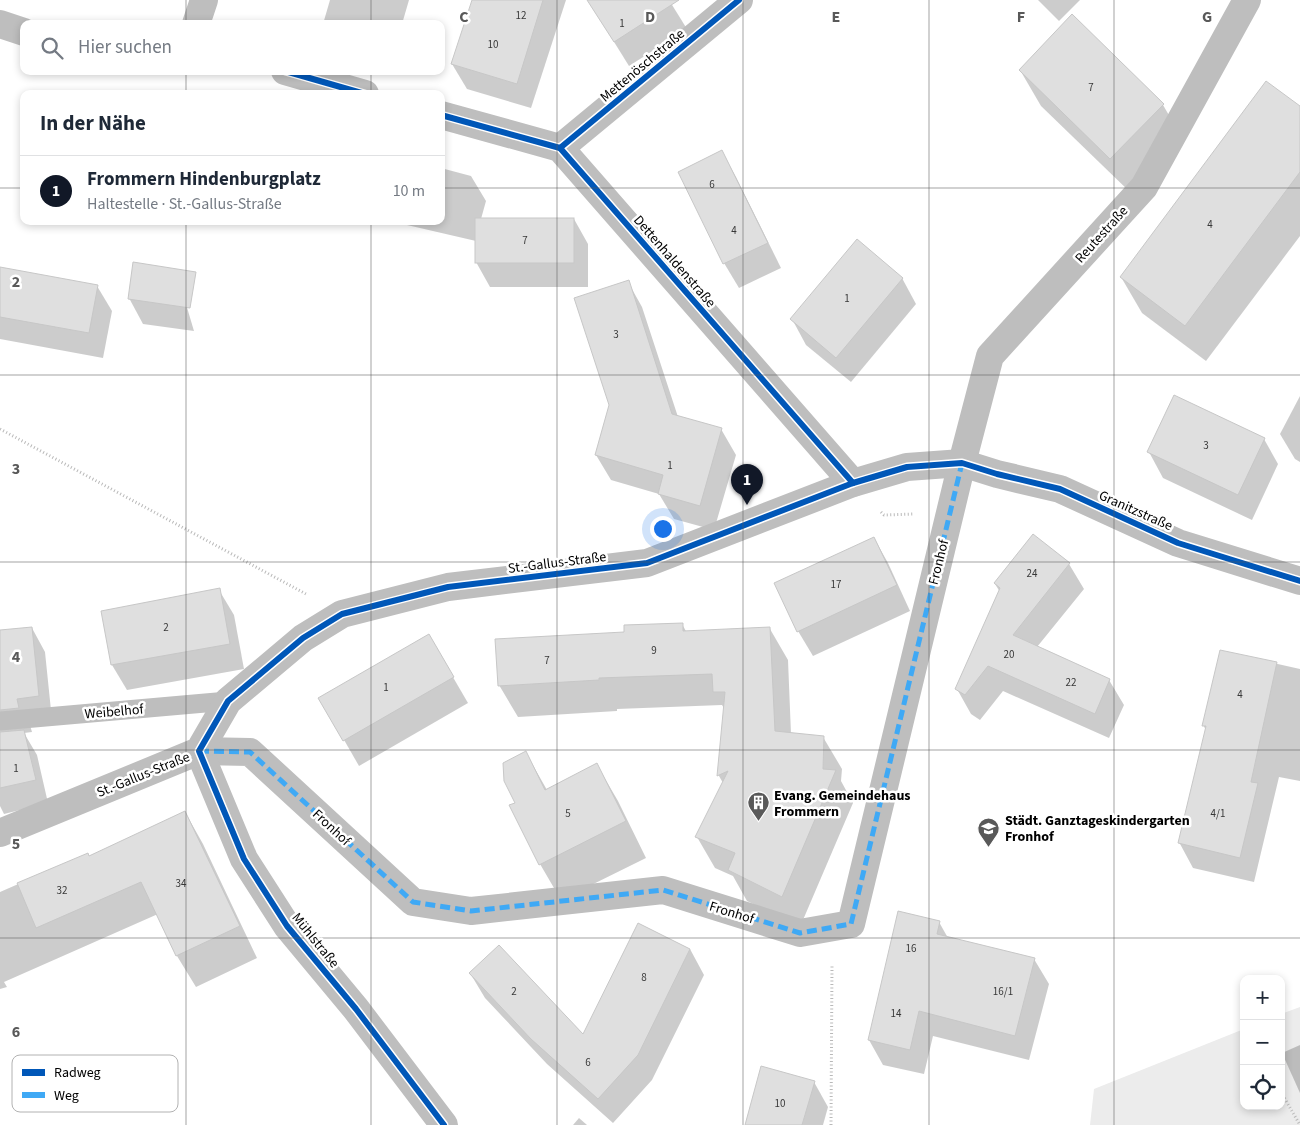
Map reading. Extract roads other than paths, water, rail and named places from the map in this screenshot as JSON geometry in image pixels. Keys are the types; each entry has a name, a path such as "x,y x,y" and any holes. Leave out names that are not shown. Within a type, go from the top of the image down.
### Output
{"street":[{"path":"197,20 204,0"},
{"name":"Mettenöschstraße","path":"560,148 739,0"},
{"name":"Reutestraße","path":"962,463 990,356 1144,187 1246,0"},
{"path":"299,75 352,90"},
{"path":"445,116 560,148"},
{"name":"Dettenhaldenstraße","path":"560,148 853,483"},
{"name":"St.-Gallus-Straße","path":"0,833 199,751 228,700 303,638 342,614 448,587 647,563 853,483 907,467 962,463"},
{"name":"Granitzstraße","path":"962,463 997,474 1060,489 1178,543 1300,581"},
{"name":"Fronhof","path":"199,751 250,752 413,902 471,911 663,890 800,933 851,924 962,463"},
{"name":"Mühlstraße","path":"199,751 244,859 287,926 356,1008 444,1125"}],"lane":[{"name":"Weibelhof","path":"0,721 228,700"}],"place":[{"name":"Frommern Hindenburgplatz","path":"747,505"},
{"name":"Evang. Gemeindehaus Frommern","path":"758,822"},
{"name":"Städt. Ganztageskindergarten Fronhof","path":"989,847"}]}
